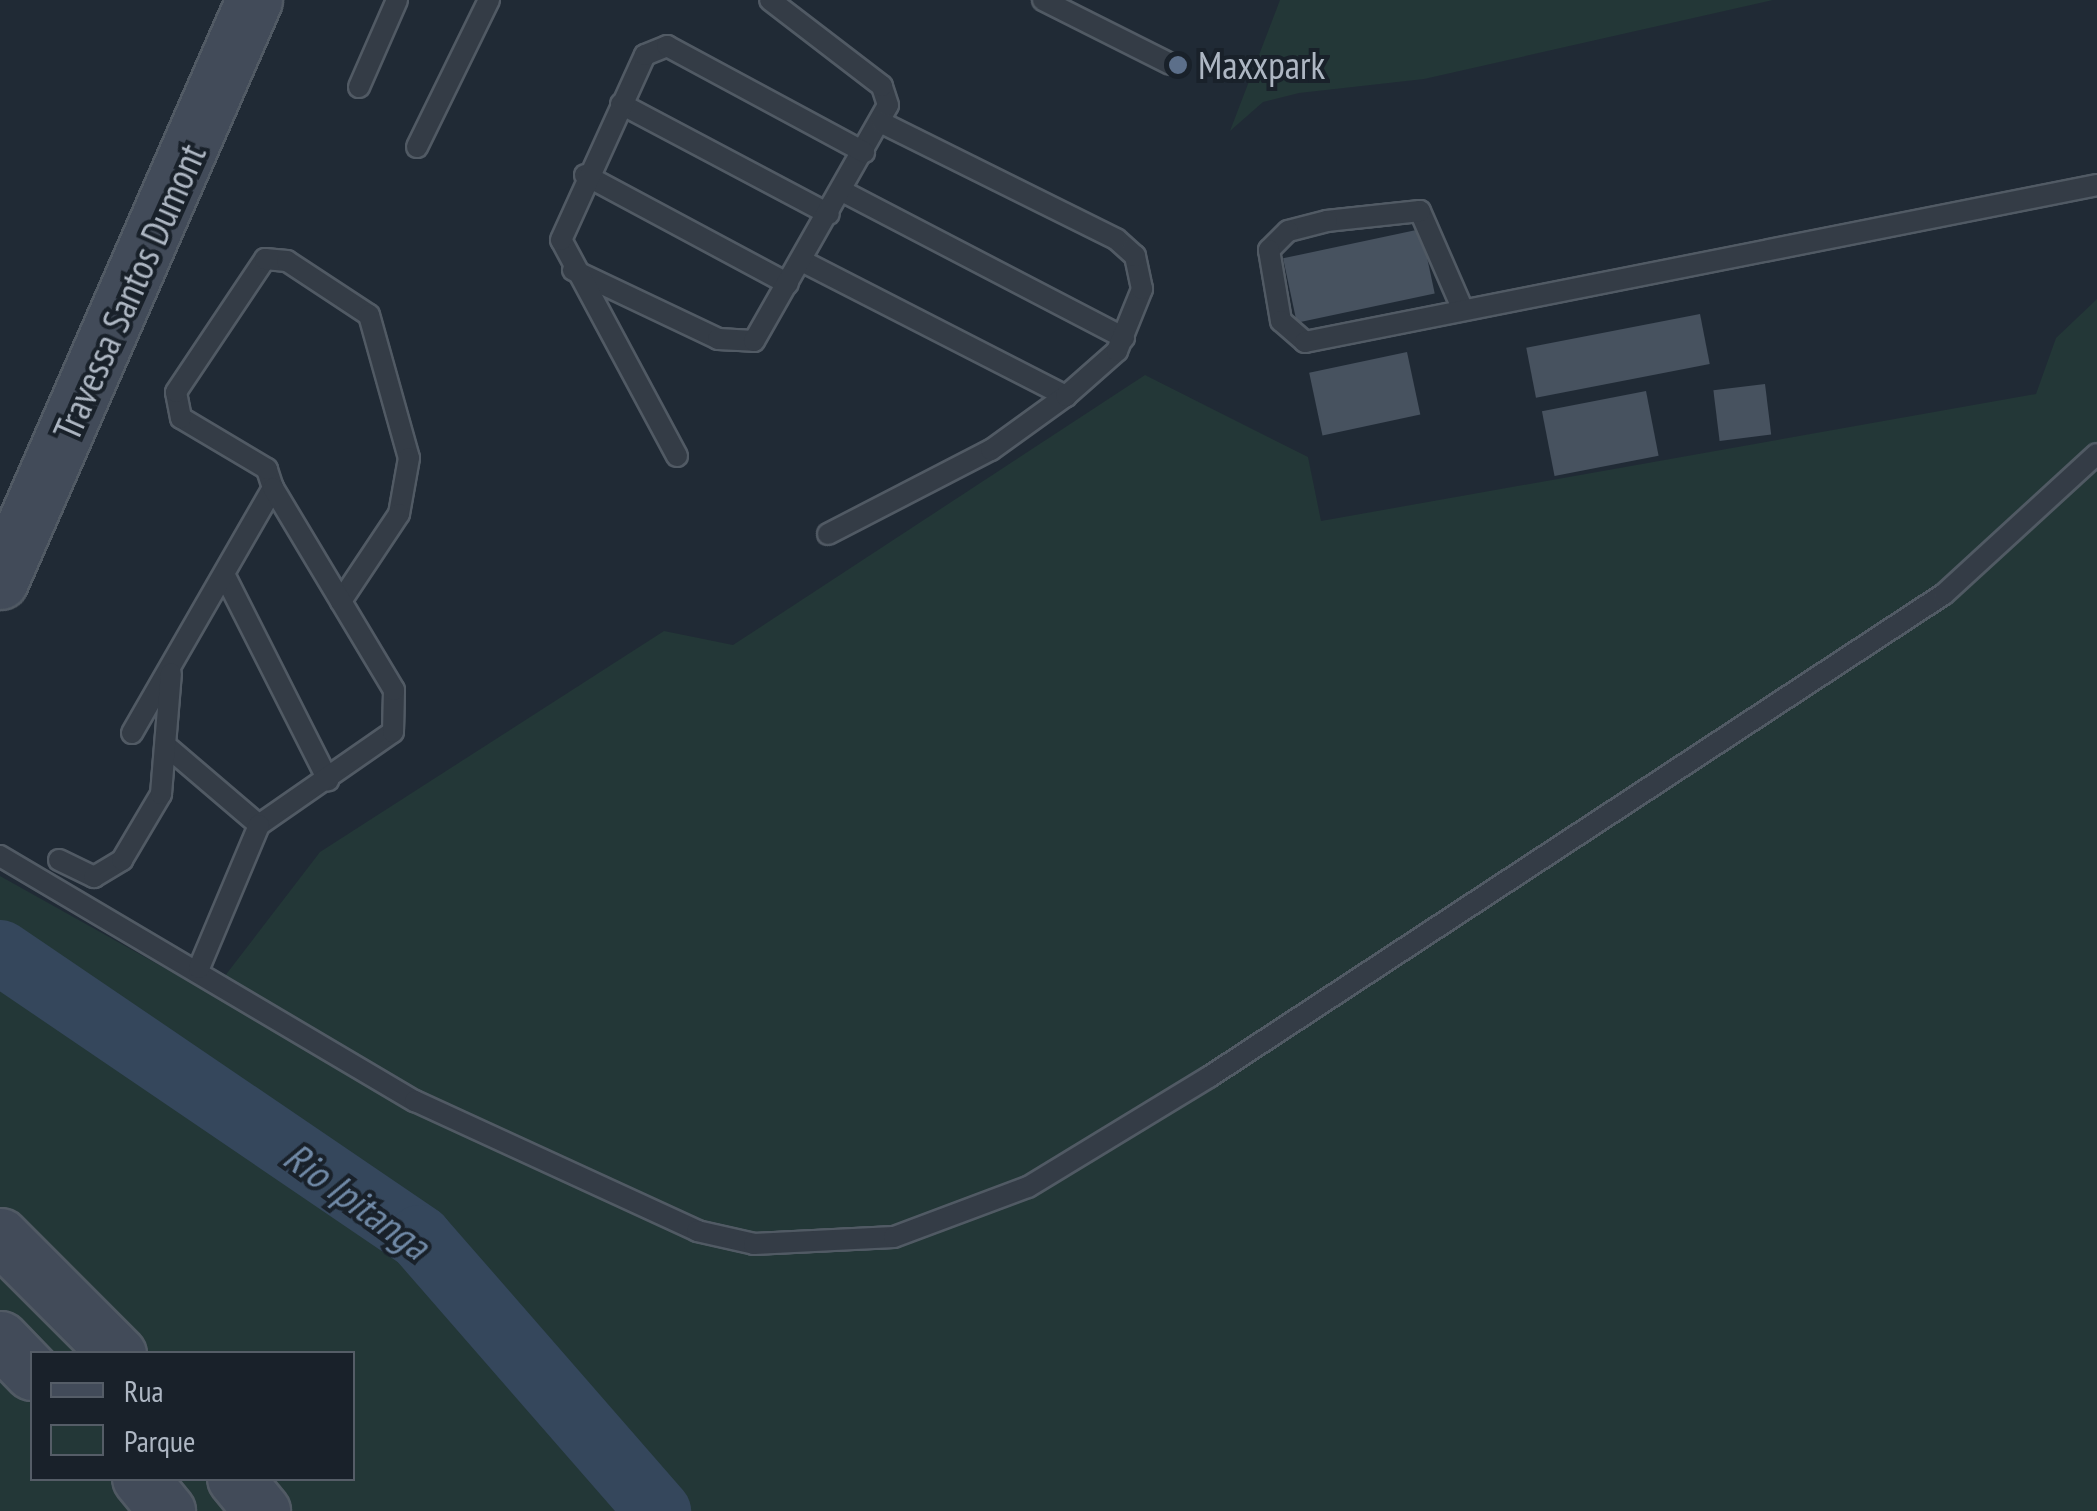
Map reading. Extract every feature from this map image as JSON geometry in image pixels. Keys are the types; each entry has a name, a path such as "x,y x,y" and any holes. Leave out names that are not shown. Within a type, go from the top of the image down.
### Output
{"main road":[{"name":"Travessa Santos Dumont","path":"0,581 254,0"},
{"path":"0,1236 115,1351"},
{"path":"0,1339 30,1370"},
{"path":"142,1481 166,1511"},
{"path":"237,1481 262,1511"}],"lane":[{"path":"359,87 397,0"},
{"path":"417,147 489,0"},
{"path":"572,269 740,346 754,340 882,123 882,86 770,0"},
{"path":"1043,0 1170,64"},
{"path":"677,456 572,269 562,240 585,175 645,56 668,46 864,152"},
{"path":"621,104 828,214"},
{"path":"828,534 991,450 1066,396 1124,338 1142,289 1135,256 1080,218 882,123"},
{"path":"585,175 788,284"},
{"path":"1463,310 1420,211 1327,221 1288,231 1269,250 1281,321 1298,342 1463,310 2097,185"},
{"path":"842,191 1124,338"},
{"path":"199,968 259,825 328,780 397,720 394,690 273,488 267,469 181,418 176,392 258,262 280,258 369,315 409,458 399,514 341,601"},
{"path":"802,260 1066,396"},
{"path":"0,856 199,968 415,1101 697,1231 754,1244 894,1238 1028,1187 1210,1077 1944,594 2097,454"},
{"path":"132,732 273,488"},
{"path":"225,576 328,780"},
{"path":"59,860 94,877 116,869 161,794 170,749 171,668"},
{"path":"170,749 259,825"}],"green space":[{"path":"1280,0 1773,0 1424,79 1299,93 1263,102 1230,131"},
{"path":"2097,299 2097,1511 0,1511 0,876 211,994 320,852 664,631 733,645 1145,375 1308,457 1321,521 2036,394 2056,338"}],"building":[{"path":"1421,229 1435,294 1297,323 1283,258"},
{"path":"1700,314 1710,364 1536,398 1526,348"},
{"path":"1407,352 1420,415 1322,435 1309,373"},
{"path":"1765,384 1771,435 1720,441 1713,390"},
{"path":"1646,391 1659,456 1555,476 1542,411"}],"waterway":[{"name":"Rio Ipitanga","path":"0,952 419,1237 658,1511"}],"place":[{"name":"Maxxpark","path":"1178,65"}]}
